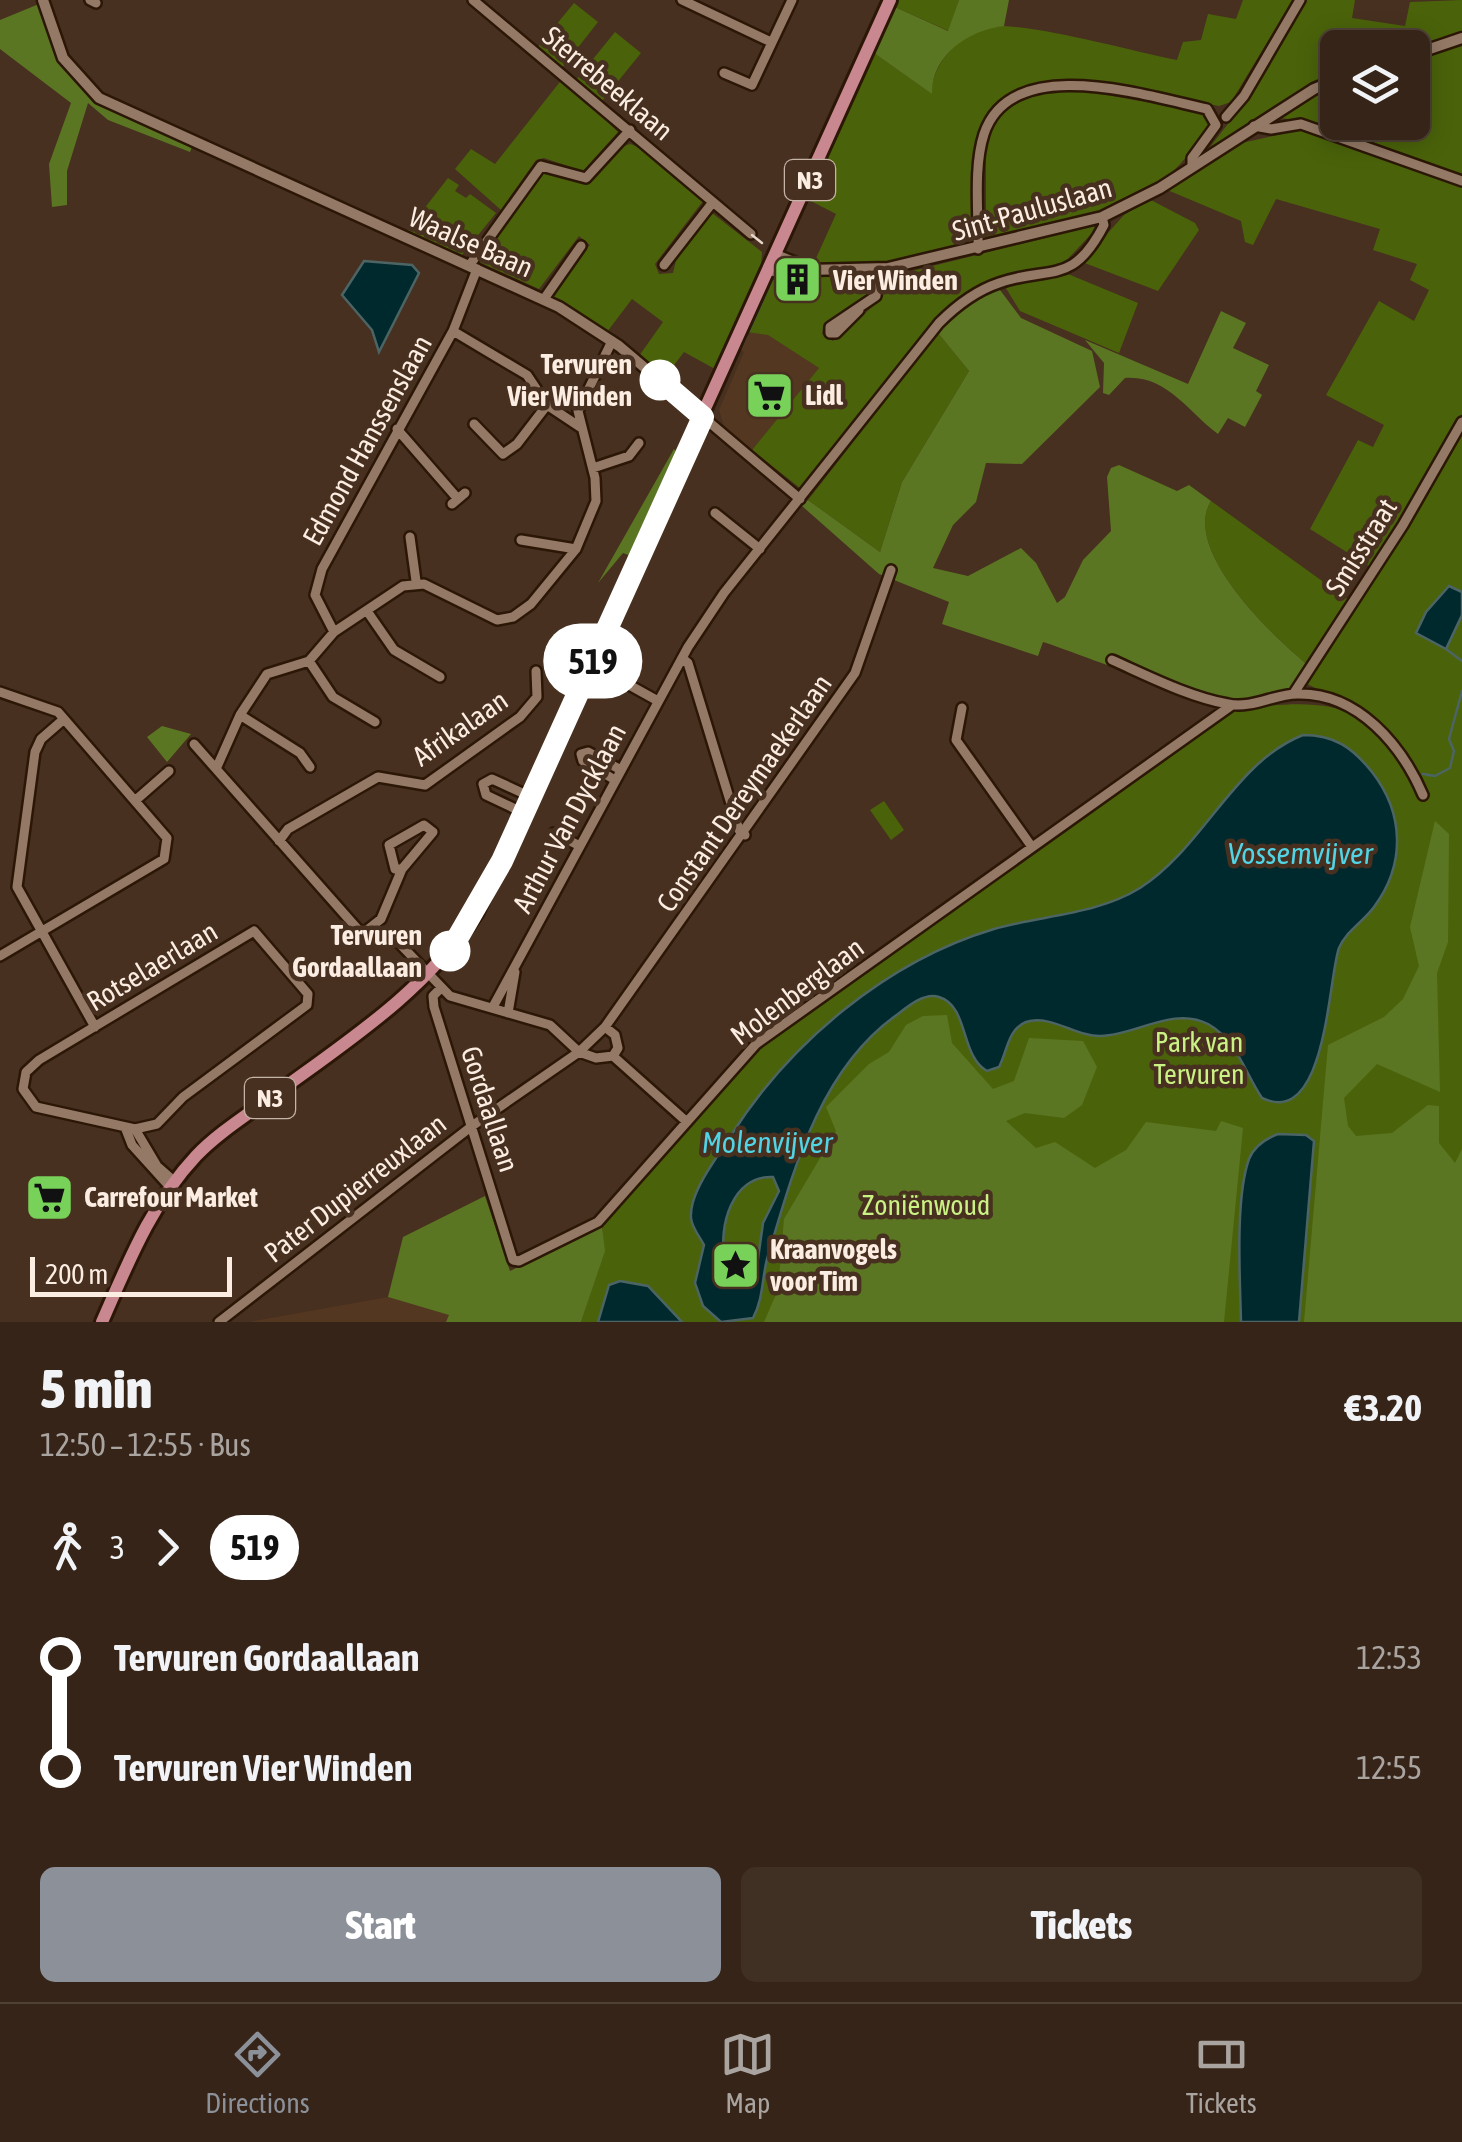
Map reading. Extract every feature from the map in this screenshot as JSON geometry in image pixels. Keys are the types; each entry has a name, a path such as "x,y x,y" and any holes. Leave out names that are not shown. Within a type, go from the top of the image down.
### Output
{"main road":[{"name":"N3","path":"102,1322 140,1238 172,1184 209,1144 376,1021 429,975 476,912 524,814 890,0"}],"street":[{"name":"Waalse Baan","path":"46,0 58,48 86,87 134,116 544,299 626,351 800,499"},
{"name":"Sterrebeeklaan","path":"473,0 750,234"},
{"path":"682,0 772,42"},
{"path":"724,73 752,85 792,0"},
{"path":"1226,117 1300,0"},
{"path":"1430,48 1462,38"},
{"path":"978,249 984,133 1002,106 1025,90 1060,84 1205,109 1216,118 1197,159"},
{"name":"Sint-Pauluslaan","path":"768,271 879,269 978,249 1102,217 1320,89"},
{"path":"1272,115 1284,126"},
{"path":"1254,126 1301,124 1462,181"},
{"name":"Edmond Hanssenslaan","path":"334,632 317,602 316,584 397,428 453,331 473,268 541,166 584,179 630,130"},
{"path":"664,265 713,202"},
{"name":"Arthur Van Dycklaan","path":"494,1005 708,616 954,308 1001,282 1065,271 1099,236 1104,226 1102,217"},
{"path":"544,299 581,246"},
{"name":"Sint-Pauluslaan","path":"776,255 824,272"},
{"path":"859,310 878,292 879,269"},
{"path":"453,331 526,375 547,405 580,427"},
{"path":"416,581 497,620 513,617 531,604 576,549 596,500 593,468 578,411 604,366 612,341"},
{"path":"604,366 626,351"},
{"path":"474,424 503,454 517,444 547,405"},
{"path":"566,415 578,411"},
{"name":"Smisstraat","path":"1294,694 1403,525 1462,422"},
{"path":"397,428 458,499"},
{"path":"593,468 628,456 640,443"},
{"path":"715,514 760,549"},
{"path":"410,536 416,581"},
{"path":"522,540 576,549"},
{"name":"Constant Dereymaekerlaan","path":"579,1052 605,1026 744,835 855,673 891,570"},
{"path":"216,769 240,715 268,674 310,661 334,632 416,581"},
{"path":"367,611 394,650 440,677"},
{"path":"682,658 688,663 739,830 744,835"},
{"path":"1112,660 1232,706 1294,694 1330,702 1367,718 1410,764 1424,795"},
{"path":"310,661 333,697 374,722"},
{"name":"Afrikalaan","path":"279,841 288,829 378,776 425,784 441,774 520,717 536,697 536,671"},
{"path":"622,681 658,701"},
{"path":"0,692 58,712 167,838 164,859 0,956"},
{"name":"Molenberglaan","path":"515,1261 598,1222 756,1044 1232,706"},
{"path":"962,708 956,740 1032,847"},
{"path":"240,715 300,753 310,767"},
{"path":"64,719 41,739 35,752 17,887 95,1027"},
{"path":"206,758 226,742"},
{"path":"194,744 362,934 394,940"},
{"path":"615,780 583,762 581,754 588,752 621,770"},
{"path":"137,799 169,771"},
{"path":"524,814 486,795 482,784 492,779 531,797"},
{"path":"362,934 381,919 402,869 423,847 433,832 431,828 424,825 389,844 395,868 402,869"},
{"path":"554,833 580,846"},
{"path":"381,919 394,940 450,996 494,1005 508,1014 550,1025 579,1052 601,1060 613,1056"},
{"name":"Rotselaerlaan","path":"254,931 308,994 304,1010 182,1097 157,1124 130,1128 42,1110 30,1102 24,1089 30,1066 254,931"},
{"name":"Arthur Van Dycklaan","path":"508,1014 516,963"},
{"name":"Gordaallaan","path":"441,988 434,996 434,1007 515,1261"},
{"path":"605,1026 612,1030 618,1043 613,1056"},
{"name":"Pater Dupierreuxlaan","path":"219,1322 472,1126 579,1052"},
{"path":"613,1056 687,1122"},
{"path":"130,1128 172,1184"}],"shaded area":[{"path":"747,332 768,335 819,368 752,450 724,426 719,410 744,352 739,349"},
{"path":"388,1297 450,1315 446,1322 249,1322"}],"green space":[{"path":"898,0 959,0 949,31 895,7"},
{"path":"959,0 1009,0 1004,26 977,33 954,47 938,68 932,94 874,53 895,7 948,31"},
{"path":"1243,0 1293,0 1231,102 1219,106 1084,80 1049,81 1019,89 995,107 979,136 974,162 972,243 885,264 813,265 836,214 807,199 874,53 931,93 945,57 964,38 989,27 1043,31 1177,60 1183,42 1201,40 1208,14 1236,19"},
{"path":"1304,0 1355,0 1352,18 1405,26 1410,2 1462,0 1462,33 1430,44 1430,30 1320,30 1320,82 1207,151 1244,103"},
{"path":"574,3 598,22 562,68 537,48"},
{"path":"39,4 50,37 77,82 114,110 192,147 190,152 108,120 88,103 67,171 67,205 52,207 49,164 71,103 0,49 0,20"},
{"path":"615,32 641,53 602,101 576,80"},
{"path":"1462,44 1462,175 1367,140 1430,140 1430,55"},
{"path":"563,78 618,132 583,171 544,158 536,160 501,210 455,169 471,149 495,164"},
{"path":"1035,90 1079,90 1206,113 1211,126 1170,174 1132,197 1055,227 986,239 986,143 1002,111"},
{"path":"1318,92 1320,123 1281,118"},
{"path":"1300,130 1462,186 1462,414 1372,568 1310,529 1358,440 1373,447 1384,425 1326,395 1379,301 1414,321 1429,290 1410,280 1417,264 1373,250 1380,229 1276,199 1253,245 1245,242 1241,221 1165,189 1237,144"},
{"path":"630,144 645,149 703,201 655,264 659,274 673,273 677,256 712,213 762,252 761,268 715,369 684,352 665,377 639,356 663,322 632,299 607,332 553,298 576,259 590,245 579,236 539,289 479,262 541,173 549,171 586,183 621,147"},
{"path":"448,178 459,185 455,191 466,198 470,194 496,213 462,255 406,232"},
{"path":"1149,199 1195,223 1199,230 1158,291 1082,262 1124,215"},
{"path":"1094,226 1096,229 1062,265 987,283 940,313 800,488 752,450 819,368 768,335 747,332 772,280 872,274 870,297 823,327 822,334 833,341 880,300 884,278"},
{"path":"1068,274 1138,303 1119,353 1020,311 1004,285"},
{"path":"997,286 1021,318 1092,351 1100,387 1022,464 986,463 976,502 953,525 933,568 968,576 1021,548 1036,563 1057,603 1065,597 1083,560 1111,531 1107,477 1111,468 1119,465 1177,491 1189,485 1211,501 1205,521 1219,567 1254,613 1308,665 1285,692 1251,700 1192,692 1043,642 1038,656 942,624 949,602 879,574 802,506 808,500 880,552 902,482 969,371 938,333 954,313"},
{"path":"1221,311 1246,323 1233,348 1269,365 1256,391 1262,395 1245,427 1228,418 1218,434 1153,382 1125,378 1109,395 1103,393 1104,363 1085,340 1188,384"},
{"path":"938,333 969,371 902,482 880,552 808,500"},
{"name":"Park van Tervuren","path":"1462,433 1462,1322 581,1322 604,1251 602,1226 758,1047 1233,710 1296,704 1345,711 1366,722 1385,739 1420,795 1413,765 1371,714 1307,684"},
{"path":"674,449 679,455 631,556 623,553 598,583"},
{"path":"1211,501 1350,601 1308,665 1254,613 1219,567 1205,521"},
{"path":"162,726 191,734 167,762 147,737"},
{"path":"884,801 904,830 891,840 870,810"},
{"path":"1435,821 1449,834 1448,942 1437,973 1440,1092 1377,1064 1344,1098 1348,1126 1356,1136 1392,1133 1428,1105 1439,1106 1439,1143 1455,1163 1462,1149 1462,1322 1304,1322 1328,1045 1384,1017 1403,999 1419,966 1410,927"},
{"name":"Zoniënwoud","path":"947,1015 952,1043 993,1089 1014,1081 1029,1038 1083,1041 1097,1067 1082,1105 1064,1118 1025,1113 1006,1121 1036,1148 1055,1142 1095,1168 1126,1150 1146,1122 1216,1131 1221,1121 1243,1128 1224,1322 764,1322 778,1290 784,1219 836,1131 826,1107 869,1064 889,1052 906,1025 923,1016"},
{"path":"485,1196 510,1271 602,1226 605,1251 581,1322 446,1322 449,1315 388,1297 403,1237"}],"water":[{"path":"364,261 412,265 419,273 379,352 372,330 342,295"},
{"path":"1449,586 1462,592 1462,615 1446,649 1416,633 1426,612"},
{"name":"Vossemvijver","path":"1303,735 1324,737 1350,749 1383,788 1397,839 1392,874 1384,891 1339,948 1321,1046 1300,1092 1284,1102 1262,1098 1240,1058 1218,1031 1195,1019 1182,1018 1101,1036 1045,1021 1026,1022 1012,1035 999,1067 987,1071 972,1054 949,1002 934,996 923,998 871,1037 829,1093 787,1192 753,1318 721,1322 703,1306 695,1283 704,1245 692,1222 694,1197 754,1102 811,1038 879,984 954,943 1013,924 1106,904 1140,888 1182,851 1238,785 1279,748","holes":["773,1177 779,1191 763,1223 757,1266 750,1273 740,1273 725,1259 723,1246 731,1205 747,1184 759,1179"]},
{"path":"1278,1134 1306,1135 1314,1141 1299,1322 1241,1322 1239,1239 1245,1175 1254,1150"},
{"path":"620,1281 648,1286 682,1322 598,1322 609,1285"}],"waterway":[{"path":"749,331 770,284"},
{"path":"741,348 747,335"},
{"path":"1446,649 1462,661"},
{"path":"1423,774 1435,776 1450,768 1454,751 1449,739 1462,691"}],"tram line":[{"path":"752,235 762,243"}],"bus line":[{"name":"519","path":"450,951 487,894 703,417 660,380"}],"place":[{"name":"Vier Winden","path":"798,280"},
{"name":"Tervuren Vier Winden","path":"660,380"},
{"name":"Lidl","path":"770,395"},
{"name":"Tervuren Gordaallaan","path":"450,951"},
{"name":"Carrefour Market","path":"49,1197"},
{"name":"Kraanvogels voor Tim","path":"735,1265"}],"water label":[{"name":"Molenvijver","path":"767,1142"}]}
